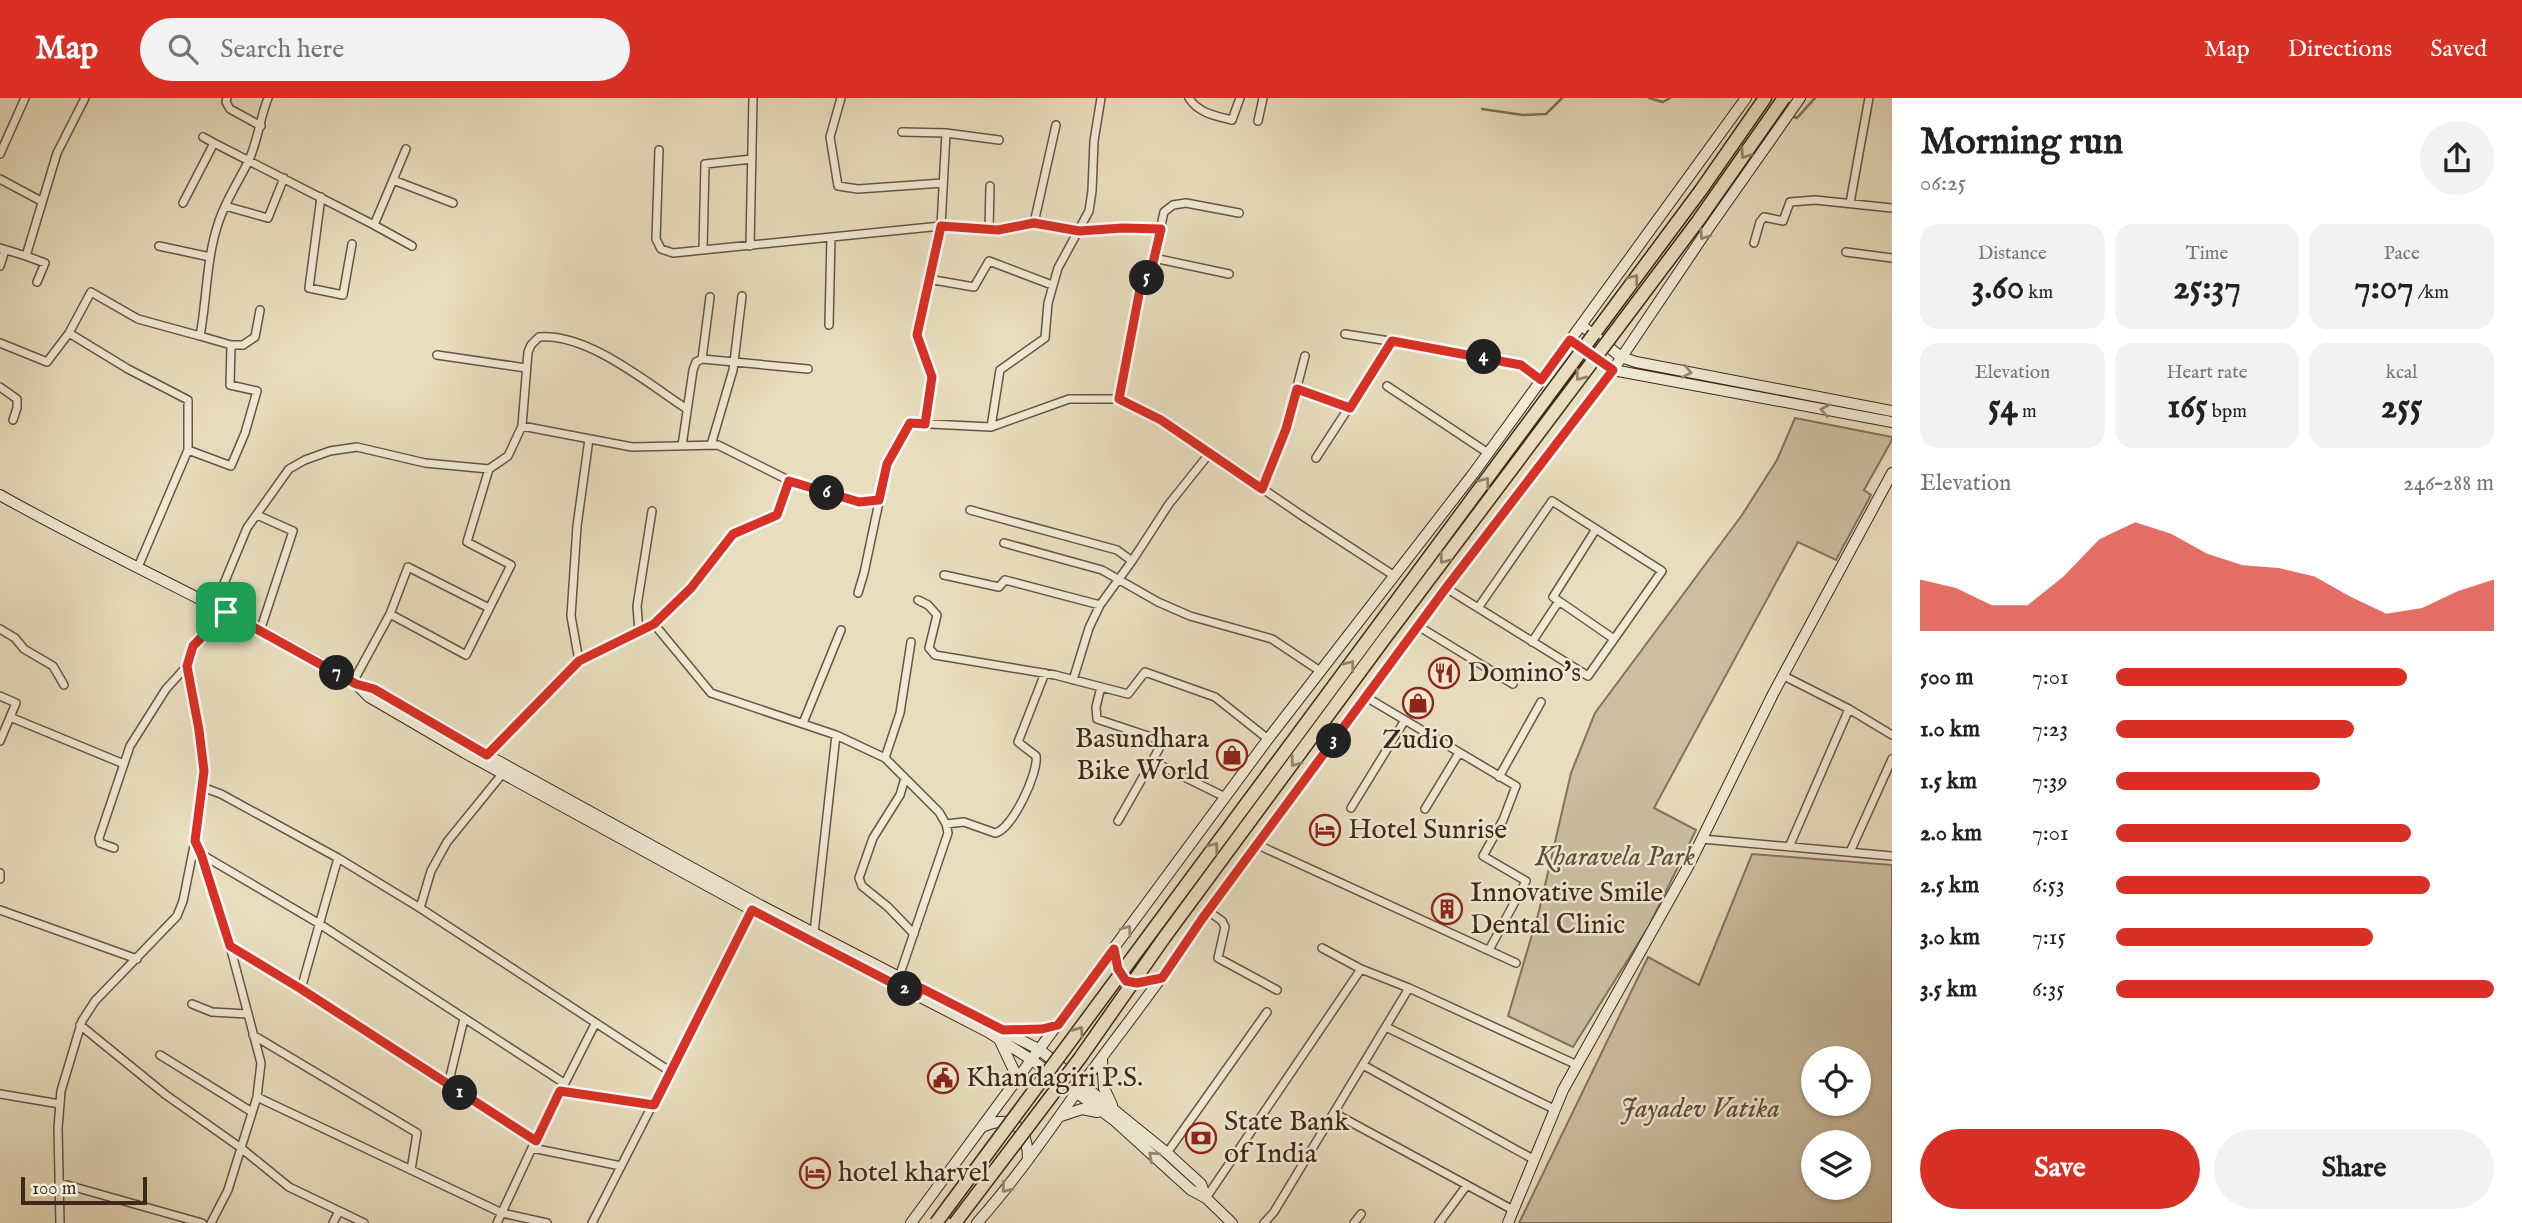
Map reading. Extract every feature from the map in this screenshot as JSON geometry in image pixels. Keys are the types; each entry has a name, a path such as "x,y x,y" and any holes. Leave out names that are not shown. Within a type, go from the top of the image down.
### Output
{"highway":[{"path":"936,1223 1701,190 1765,98"},
{"path":"955,1223 1080,1058 1164,939 1423,587 1704,213 1783,98"}],"street":[{"path":"0,154 25,98"},
{"path":"26,256 57,153 85,98"},
{"path":"227,98 230,109 261,126"},
{"path":"200,336 217,225 248,161 268,98"},
{"path":"750,246 753,98"},
{"path":"841,98 830,137 838,186 858,189 943,183"},
{"path":"991,427 1000,370 1045,338 1052,285 1058,268 1086,220 1091,200 1092,164 1101,98"},
{"path":"1189,98 1191,103 1208,114 1232,120 1240,98"},
{"path":"1258,121 1263,98"},
{"path":"911,1223 1225,797 1488,453 1746,98"},
{"path":"977,1223 1028,1160 1446,588 1613,370 1800,98"},
{"path":"1850,203 1869,98"},
{"path":"1034,223 1056,125"},
{"path":"902,132 946,133 999,140"},
{"path":"925,424 932,377 917,335 941,226 946,133"},
{"path":"203,137 412,246"},
{"path":"183,203 214,143"},
{"path":"374,225 406,149"},
{"path":"659,150 656,239 661,249 673,253 941,226 989,229 1034,223 1079,231 1161,229"},
{"path":"703,250 705,164 752,159"},
{"path":"225,206 268,218 284,178"},
{"path":"0,179 41,201"},
{"path":"393,180 453,202"},
{"path":"989,229 990,186"},
{"path":"321,197 309,288 343,295 352,244"},
{"path":"1755,243 1760,222 1764,217 1783,221 1790,202 1815,200 1892,208"},
{"path":"1119,399 1140,289 1152,267 1164,212 1173,205 1186,203 1239,213"},
{"path":"829,325 831,237"},
{"path":"159,246 210,257"},
{"path":"0,266 3,249 45,263 37,282"},
{"path":"1846,252 1892,258"},
{"path":"1154,258 1228,275"},
{"path":"928,279 974,287 989,261 1052,285"},
{"path":"0,343 47,362 69,333 91,292 138,319 230,345 243,345 255,337 260,310"},
{"path":"711,445 733,362 742,296"},
{"path":"702,359 710,297"},
{"path":"1581,325 1621,357 1649,365 1892,411"},
{"path":"69,333 128,369 188,400 188,450 138,567"},
{"path":"1345,334 1521,365 1541,380"},
{"path":"215,606 247,528 289,469 306,460 331,451 357,447 425,463 489,468 508,456 522,426 526,368 531,345 539,337 582,343 598,350 687,409"},
{"path":"1570,340 1613,370 1892,422"},
{"path":"1316,458 1392,341"},
{"path":"188,450 231,466 245,433 257,391 230,385 230,345"},
{"path":"437,355 526,368"},
{"path":"1262,489 1286,429 1305,356"},
{"path":"682,446 696,362 702,359 808,369"},
{"path":"1387,386 1488,453"},
{"path":"0,387 17,399 13,420"},
{"path":"1297,389 1350,408"},
{"path":"858,593 887,464 910,423 991,427 1069,399 1119,399 1161,420 1393,575"},
{"path":"522,426 632,447 718,445 789,481 859,502 879,500"},
{"path":"579,661 571,615 577,526 589,439"},
{"path":"1073,680 1089,628 1100,605 1169,504 1209,454"},
{"path":"390,614 466,655 511,565 467,542 489,468"},
{"path":"1508,1223 1533,1159 1577,1065 1660,918 1892,473"},
{"path":"487,755 579,661 654,624 691,588 733,534 777,515 789,481"},
{"path":"0,495 47,522 215,606 355,683 374,689 752,910 1000,1035 1040,1050 1083,1083 1191,1190 1206,1198 1232,1223"},
{"path":"1446,588 1532,642 1588,676 1662,572 1552,501 1478,608"},
{"path":"970,510 1117,550 1132,561"},
{"path":"639,632 637,606 652,511"},
{"path":"257,515 293,531 260,631"},
{"path":"1596,529 1553,597 1614,639"},
{"path":"1004,543 1102,570 1158,602 1190,616 1272,639 1320,671"},
{"path":"355,683 390,614 408,567 489,608"},
{"path":"944,576 999,587 1004,580 1100,605"},
{"path":"918,600 928,605 937,615 929,648 935,655 1045,673 1128,694 1144,672 1215,698 1269,739"},
{"path":"1532,642 1559,601"},
{"path":"114,848 100,843 99,838 130,746 159,700 187,666 193,646 226,612"},
{"path":"654,624 711,693 836,735 885,758 939,812 948,834 899,977"},
{"path":"1418,626 1513,684"},
{"path":"0,629 24,649 53,666 64,685"},
{"path":"803,723 841,630"},
{"path":"885,758 900,713 911,642"},
{"path":"60,1223 61,1091 80,1026 94,1001 177,916 183,901 195,841 204,771 187,666"},
{"path":"946,824 959,821 995,833 1004,829 1037,770 1036,756 1018,742 1045,673"},
{"path":"1784,676 1849,709 1892,735"},
{"path":"355,683 369,697 503,774 547,792 899,977 919,992"},
{"path":"1101,687 1096,707 1097,719 1154,738 1160,747 1154,762 1118,821"},
{"path":"0,696 16,703 0,741"},
{"path":"1366,697 1516,786 1503,820 1483,856 1526,881 1489,950"},
{"path":"1499,777 1541,702"},
{"path":"1789,847 1849,709"},
{"path":"10,717 124,764"},
{"path":"1350,808 1405,720"},
{"path":"814,933 836,735"},
{"path":"1425,809 1459,753"},
{"path":"1850,852 1892,759"},
{"path":"1154,762 1225,797"},
{"path":"420,908 431,871 447,842 503,774"},
{"path":"905,778 900,795 873,838 859,878 862,886 888,907 914,934"},
{"path":"202,787 221,794 338,858 420,908 671,1072"},
{"path":"1702,839 1892,856"},
{"path":"195,841 230,946 261,1063 257,1097 242,1148 228,1190 211,1223"},
{"path":"1258,845 1516,963"},
{"path":"201,854 318,923 562,1087 654,1105"},
{"path":"301,989 338,858"},
{"path":"0,873 0,879"},
{"path":"0,910 137,959"},
{"path":"592,1223 752,910"},
{"path":"1208,911 1222,921 1225,927 1218,958 1277,990"},
{"path":"230,946 448,1085 534,1145 621,1166"},
{"path":"1322,948 1361,969 1409,988 1577,1065"},
{"path":"1114,949 1118,969 1126,981 1137,983 1162,978"},
{"path":"1206,1198 1361,969"},
{"path":"1264,1223 1274,1212 1409,988"},
{"path":"192,1004 212,1012 247,1014"},
{"path":"1167,1153 1267,1012"},
{"path":"448,1085 464,1019"},
{"path":"497,1223 595,1024"},
{"path":"1000,1035 1058,1025"},
{"path":"80,1026 166,1095 242,1148 289,1187 364,1223"},
{"path":"1386,1027 1555,1109"},
{"path":"253,1035 417,1133 411,1170"},
{"path":"1000,1035 1076,1094 1109,1111 1167,1153 1201,1184 1206,1198"},
{"path":"1000,1035 1018,1079"},
{"path":"160,1055 252,1112"},
{"path":"1102,1058 1109,1111"},
{"path":"1363,1065 1533,1159"},
{"path":"0,1094 60,1104"},
{"path":"257,1097 502,1213 547,1223"},
{"path":"1060,1116 1082,1109 1109,1111"},
{"path":"1334,1112 1513,1209"},
{"path":"981,1128 999,1121 1010,1122 1019,1128 1026,1135 1028,1160"},
{"path":"60,1183 202,1223"},
{"path":"1439,1223 1467,1185"},
{"path":"333,1223 339,1211"},
{"path":"1354,1223 1361,1214"}],"green space":[{"name":"Kharavela Park","path":"1795,418 1892,437 1892,440 1864,490 1871,495 1836,560 1798,542 1654,808 1696,830 1649,926 1573,1047 1508,1016 1539,911 1571,773 1595,713 1742,515 1777,460"},
{"name":"Jayadev Vatika","path":"1752,854 1892,865 1892,1223 1519,1223 1648,957 1699,985"}],"waterway":[{"path":"1482,109 1523,115 1546,114 1562,98"},
{"path":"1649,98 1663,102 1670,98"},
{"path":"1790,115 1797,118 1815,98"}],"place":[{"name":"Domino's","path":"1444,673"},
{"name":"Zudio","path":"1418,703"},
{"name":"Basundhara Bike World","path":"1232,755"},
{"name":"Hotel Sunrise","path":"1325,830"},
{"name":"Innovative Smile Dental Clinic","path":"1447,909"},
{"name":"Khandagiri P.S.","path":"943,1078"},
{"name":"State Bank of India","path":"1201,1138"},
{"name":"hotel kharvel","path":"815,1173"}],"route":[{"path":"1034,223 1079,231 1161,229 1152,267 1140,289 1119,399 1161,420 1262,489 1279,450 1297,389 1350,408 1392,341 1521,365 1541,380 1570,340 1613,370 1446,588 1202,919 1162,978 1137,983 1126,981 1118,969 1114,949 1058,1025 1042,1029 1003,1030 921,988 917,996 752,910 654,1105 560,1091 536,1141 230,946 195,841 204,771 187,666 193,646 226,612 356,684 374,689 487,755 579,661 654,624 691,588 733,534 777,515 789,481 859,502 879,500 887,464 910,423 925,424 932,377 917,335 941,226 998,230 1034,223"}]}
